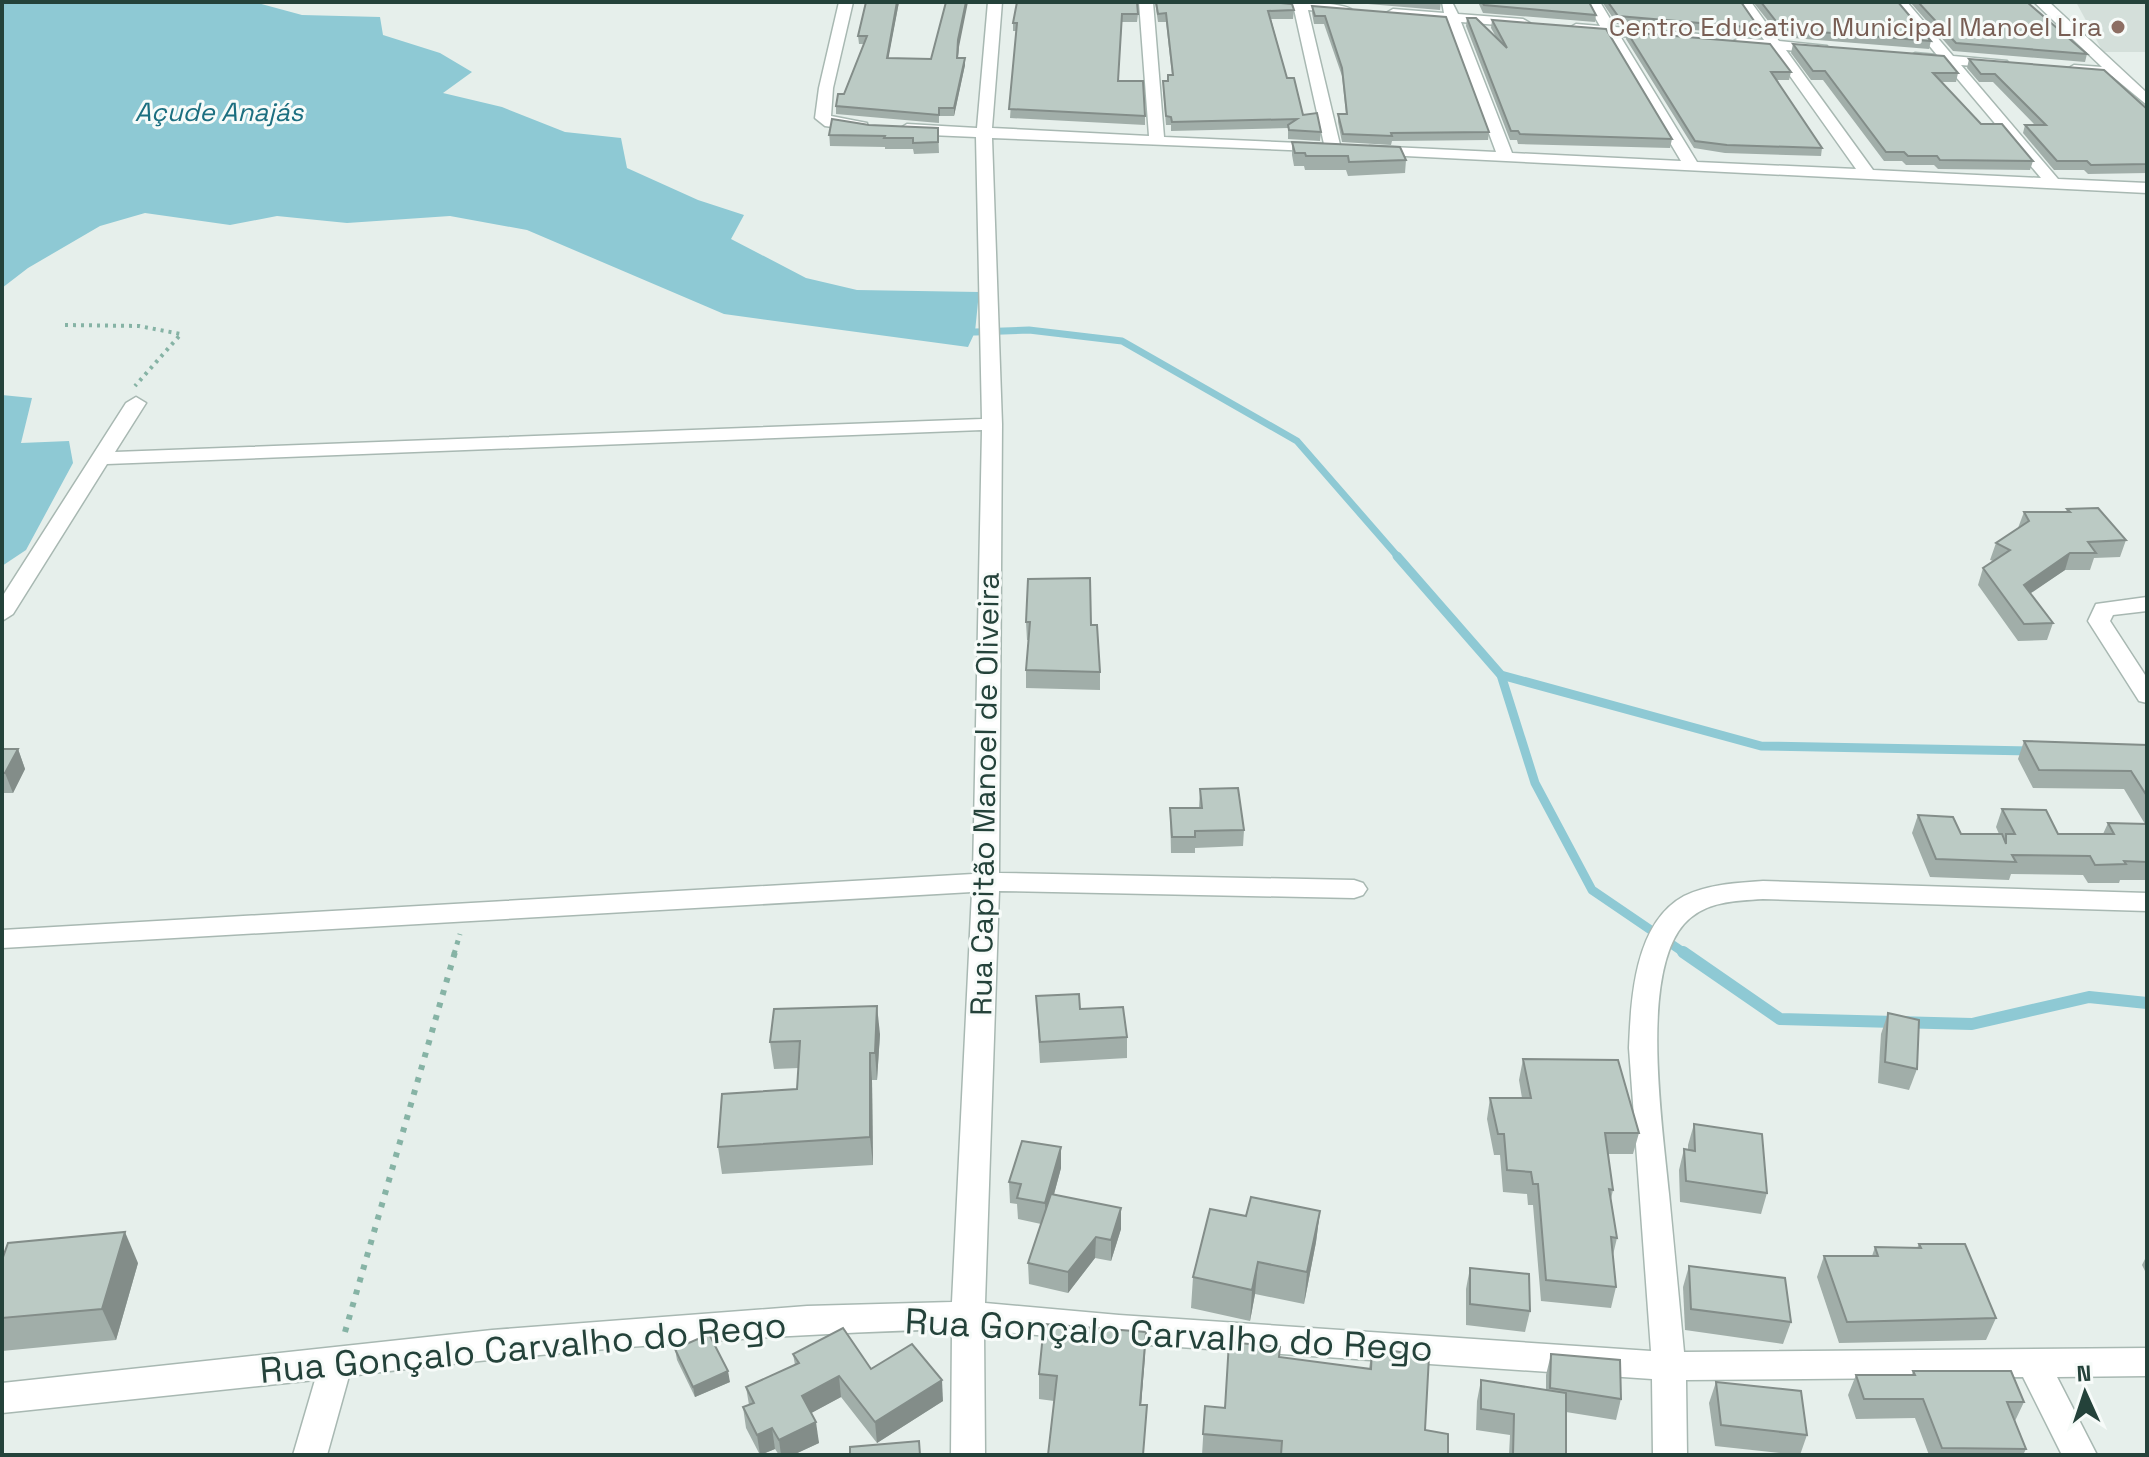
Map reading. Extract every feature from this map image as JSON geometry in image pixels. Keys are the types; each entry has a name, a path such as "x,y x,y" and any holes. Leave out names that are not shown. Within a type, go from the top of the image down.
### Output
{"street":[{"path":"846,2 826,88 823,118 830,123 2147,188"},
{"name":"Rua Capitão Manoel de Oliveira","path":"968,1455 968,1315 986,882 992,424 984,133 995,2"},
{"path":"1146,2 1157,141"},
{"path":"1255,2 1531,24"},
{"path":"1446,2 1506,158"},
{"path":"1593,2 1692,167"},
{"path":"1744,2 1868,175"},
{"path":"1900,2 2054,184"},
{"path":"2041,2 2147,101"},
{"path":"1300,4 1333,149"},
{"path":"1562,27 1832,50"},
{"path":"1905,56 2025,65"},
{"path":"2055,68 2116,72"},
{"path":"2,614 136,403"},
{"path":"103,458 992,424"},
{"path":"2,576 35,562"},
{"path":"2147,604 2104,609 2099,621 2147,696"},
{"path":"2,939 986,882 1354,889"},
{"path":"1670,1455 1669,1366 1643,1068 1643,1034 1657,947 1672,920 1690,904 1720,893 1815,890 2147,902"},
{"name":"Rua Gonçalo Carvalho do Rego","path":"2,1398 492,1344 807,1320 968,1315 1119,1329 1669,1366 2147,1362"},
{"path":"310,1455 336,1363"},
{"path":"2034,1365 2080,1455"}],"path":[{"path":"65,325 139,326 181,334 127,396 136,403"},
{"path":"336,1363 466,912"}],"shaded area":[{"name":"Centro Educativo Municipal Manoel Lira","path":"2076,2 2147,2 2147,52 2103,52"}],"water":[{"name":"Açude Anajás","path":"2,2 254,2 302,15 380,17 383,35 440,53 472,72 443,93 502,107 565,132 621,138 627,168 698,200 744,215 731,239 806,278 857,290 979,292 975,332 968,347 724,314 527,230 450,216 347,223 277,216 230,225 145,213 100,226 28,268 2,288"},
{"path":"2,395 32,398 21,443 69,441 73,463 26,550 2,566"}],"building":[{"path":"866,2 897,2 887,58 931,59 946,2 966,2 957,58 965,58 954,108 939,108 939,115 836,106 838,94 844,94 867,36 858,36"},
{"path":"1017,2 1137,2 1138,14 1122,14 1118,81 1143,81 1145,116 1009,109 1017,23 1013,23"},
{"path":"1156,2 1292,4 1294,10 1268,11 1287,78 1294,78 1303,115 1317,113 1321,132 1289,130 1288,125 1297,119 1172,122 1171,117 1166,116 1163,81 1168,81 1168,75 1173,75 1166,13 1158,14"},
{"path":"1482,2 1589,2 1596,15 1484,5"},
{"path":"1608,2 1741,2 1759,28 1618,16"},
{"path":"1761,2 1898,2 1931,41 1782,29"},
{"path":"1918,2 2027,2 2087,54 1956,43"},
{"path":"1312,6 1446,17 1489,132 1391,133 1392,136 1343,134 1338,114 1347,114 1342,68 1325,16 1315,16"},
{"path":"1467,18 1476,18 1507,48 1492,20 1606,29 1672,139 1520,134 1511,131"},
{"path":"1627,32 1770,44 1791,72 1771,72 1822,148 1695,141"},
{"path":"1793,44 1944,56 1958,73 1933,73 1981,124 2002,124 2033,161 1940,160 1937,156 1886,152 1825,71 1813,71"},
{"path":"1969,59 2104,70 2147,109 2147,164 2091,165 2087,161 2057,161 2025,125 2046,125 1995,74 1981,74"},
{"path":"832,119 869,125 938,128 938,142 913,143 913,138 829,135"},
{"path":"1292,142 1400,147 1406,160 1349,162 1348,156 1306,156 1305,153 1295,153"},
{"path":"2098,508 2126,540 2088,542 2096,553 2070,553 2024,585 2053,623 2024,624 1983,568 2010,550 1996,543 2029,521 2024,512 2070,512 2067,509"},
{"path":"1090,578 1091,625 1097,625 1100,672 1026,670 1030,622 1026,622 1028,579"},
{"path":"2024,741 2147,745 2147,796 2131,771 2039,770"},
{"path":"2,749 18,749 5,773 2,773"},
{"path":"1238,788 1244,830 1195,831 1195,837 1172,837 1170,808 1202,808 1200,789"},
{"path":"2002,809 2046,810 2058,834 2114,834 2108,823 2147,824 2147,862 2095,865 2090,856 2012,855 2016,862 1936,859 1918,815 1953,817 1961,834 2002,834 2006,844 2006,834 2015,834"},
{"path":"1079,994 1080,1009 1123,1007 1127,1037 1040,1042 1036,996"},
{"path":"877,1006 875,1053 870,1053 870,1137 718,1147 722,1094 797,1089 800,1041 770,1042 774,1009"},
{"path":"1888,1013 1919,1020 1917,1069 1885,1062"},
{"path":"1523,1059 1618,1060 1639,1133 1605,1133 1617,1238 1611,1237 1616,1287 1546,1280 1538,1184 1533,1184 1531,1172 1507,1170 1504,1134 1498,1134 1490,1098 1531,1098"},
{"path":"1694,1124 1762,1134 1767,1193 1686,1181 1684,1149 1695,1151"},
{"path":"1022,1141 1061,1147 1045,1203 1017,1198 1021,1184 1009,1182"},
{"path":"1051,1194 1121,1208 1111,1240 1096,1237 1068,1272 1028,1263"},
{"path":"1251,1197 1320,1211 1307,1272 1258,1262 1252,1290 1193,1277 1210,1209 1246,1216"},
{"path":"125,1232 102,1309 2,1318 2,1260 8,1243"},
{"path":"1919,1244 1965,1244 1996,1318 1847,1322 1824,1256 1878,1256 1875,1247 1921,1248"},
{"path":"1689,1266 1785,1278 1791,1322 1691,1309"},
{"path":"1470,1268 1529,1274 1530,1311 1470,1304"},
{"path":"1044,1324 1146,1332 1140,1405 1147,1405 1143,1455 1048,1455 1057,1376 1039,1374"},
{"path":"843,1328 871,1369 912,1344 942,1380 875,1422 839,1376 802,1396 816,1422 779,1440 772,1428 757,1435 743,1407 754,1403 746,1387 799,1363 793,1354"},
{"path":"709,1334 728,1371 693,1387 675,1349"},
{"path":"1229,1342 1280,1347 1279,1357 1371,1369 1372,1348 1429,1356 1425,1430 1448,1434 1448,1455 1281,1455 1282,1441 1203,1434 1205,1406 1225,1408"},
{"path":"1551,1354 1620,1360 1621,1399 1550,1388"},
{"path":"1913,1371 2011,1371 2024,1402 2007,1402 2026,1449 1942,1448 1923,1399 1864,1399 1856,1375 1915,1375"},
{"path":"1481,1380 1566,1393 1566,1455 1513,1455 1514,1414 1481,1409"},
{"path":"1716,1382 1801,1391 1807,1435 1721,1425"},
{"path":"919,1441 920,1455 850,1455 850,1447"}],"waterway":[{"path":"975,332 1029,330 1122,341 1297,441 1399,558"},
{"path":"1397,556 1501,675"},
{"path":"1501,675 1761,746 2031,751"},
{"path":"1501,675 1535,783 1592,890 1686,954"},
{"path":"1683,952 1780,1019 1972,1024 2089,997 2147,1003"}],"place":[{"name":"Centro Educativo Municipal Manoel Lira","path":"2118,27"}]}
